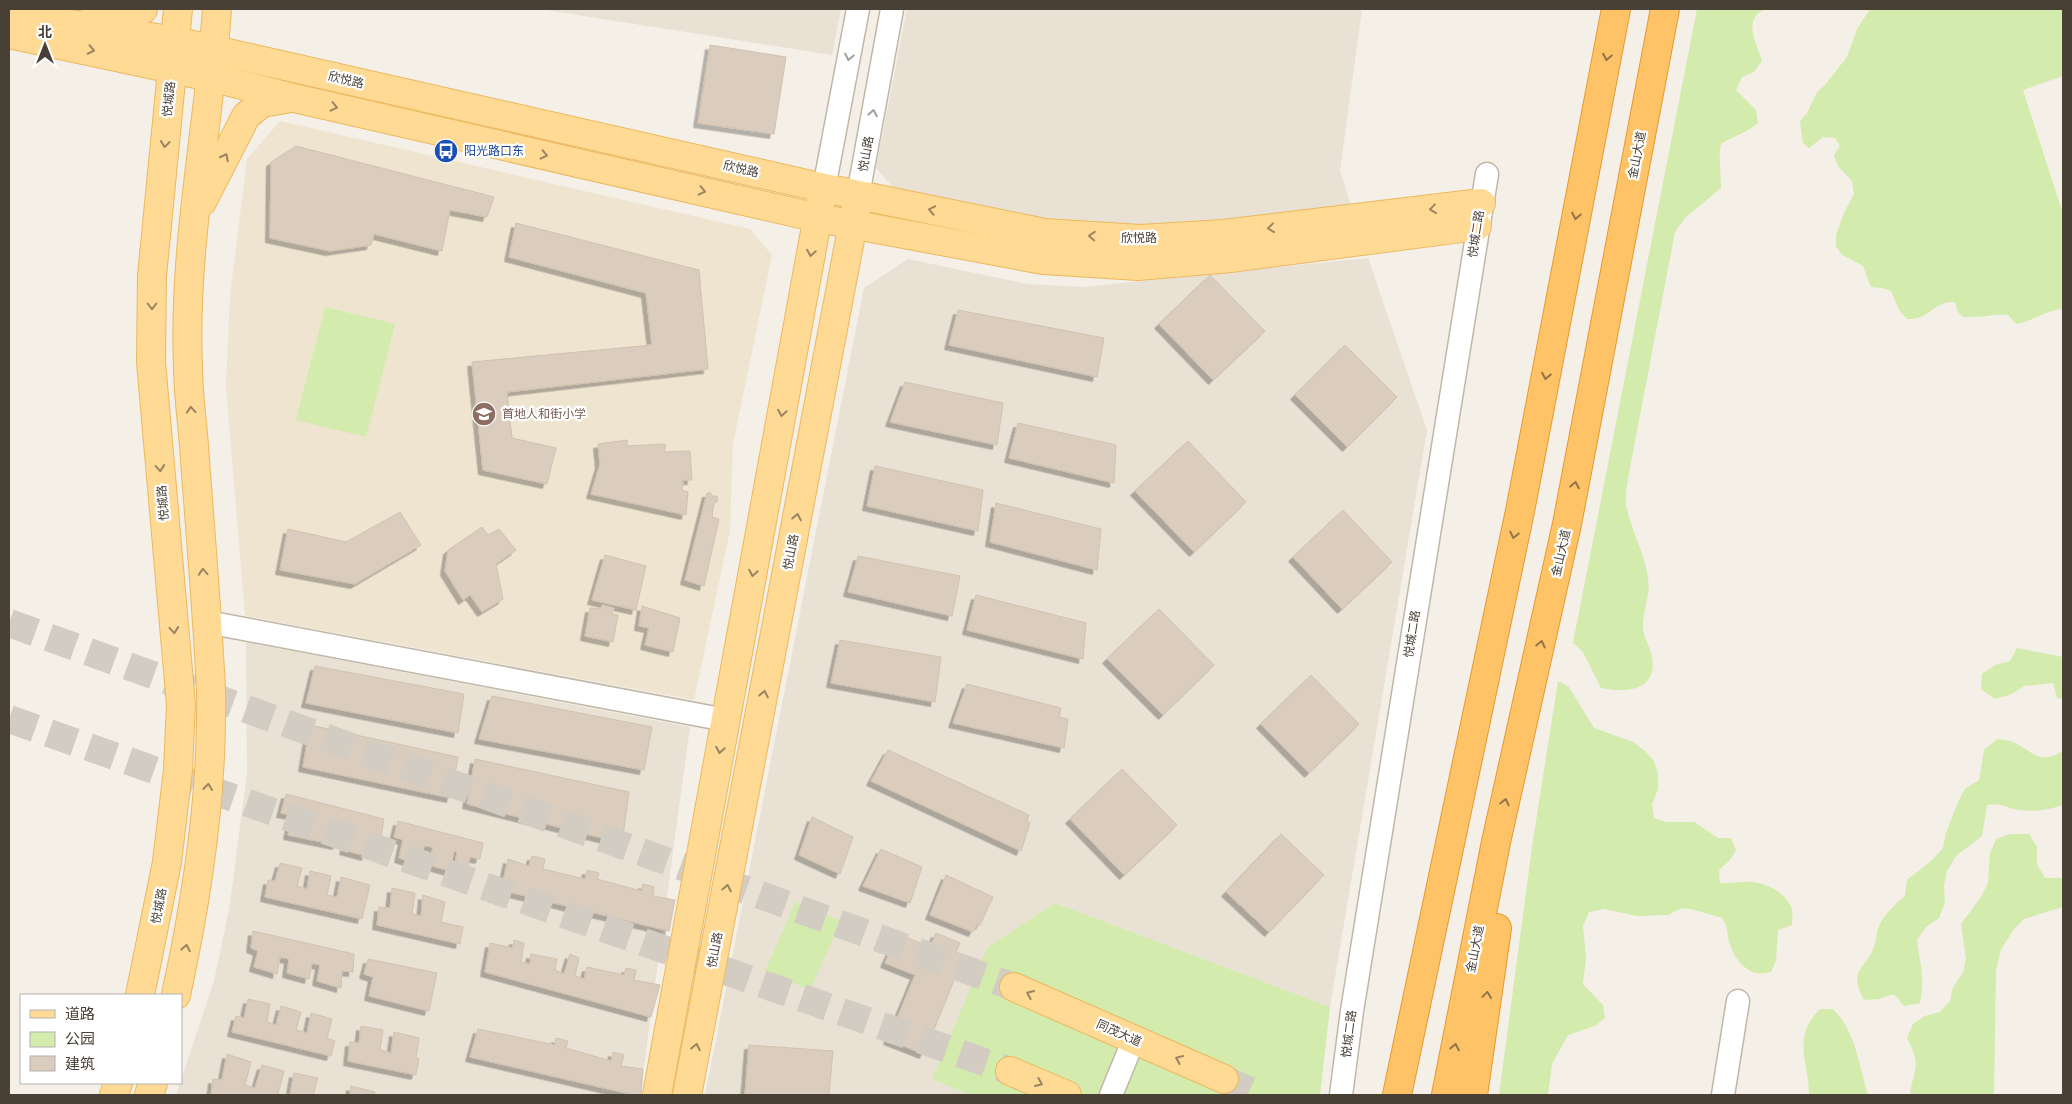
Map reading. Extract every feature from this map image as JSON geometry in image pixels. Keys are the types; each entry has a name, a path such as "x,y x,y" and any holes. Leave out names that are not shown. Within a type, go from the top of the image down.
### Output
{"highway":[{"path":"1397,1095 1520,511 1616,9"},
{"name":"金山大道","path":"1446,1095 1496,842 1567,524 1664,9"},
{"path":"1473,1095 1498,917 1496,842"}],"main road":[{"path":"42,20 126,16 143,9"},
{"name":"悦城路","path":"140,994 167,862 178,770 180,705 152,362 152,276 178,9"},
{"path":"176,994 200,867 209,780 212,712 188,365 190,279 195,216 217,9"},
{"name":"欣悦路","path":"9,14 175,41 824,188 1045,233 1140,239 1479,215"},
{"path":"9,34 172,68 294,98 818,218 1043,260 1138,266 1231,258 1479,215"},
{"path":"195,216 246,116 262,103 294,98"},
{"path":"657,1095 824,188"},
{"name":"悦山路","path":"687,1095 858,195"},
{"name":"同茂大道","path":"1014,987 1224,1079"},
{"path":"1010,1071 1067,1095"}],"street":[{"path":"824,188 858,9"},
{"name":"悦山路","path":"858,195 892,9"},
{"name":"悦城二路","path":"1341,1095 1354,1001 1487,174"},
{"path":"207,622 726,720"},
{"path":"1723,1095 1738,1002"},
{"path":"1111,1095 1134,1038"}],"shaded area":[{"path":"539,9 841,9 832,55"},
{"path":"907,9 1362,9 1340,171 1351,205 1228,222 1140,225 1047,222 897,192 876,168"},
{"name":"首地人和街小学","path":"280,121 750,229 772,255 733,444 730,531 694,700 245,616 226,385 230,296 247,159"},
{"path":"1368,258 1427,430 1330,1007 1055,903 932,1079 970,1095 705,1095 864,288 908,259 1028,284 1083,287"},
{"path":"246,642 690,727 640,1095 176,1095 180,1084 182,1084 182,1077 214,981 229,910 247,773"}],"green space":[{"path":"1697,9 1766,9 1758,13 1752,25 1754,39 1762,61 1754,72 1742,77 1736,90 1756,110 1758,123 1721,144 1721,188 1685,218 1675,232 1628,478 1626,499 1628,515 1644,560 1649,585 1643,628 1652,657 1653,668 1650,677 1638,687 1620,690 1601,688 1583,652 1573,643"},
{"path":"1870,9 2063,9 2063,76 2023,90 2063,214 2063,309 2051,311 2016,324 2008,315 1963,317 1958,312 1955,302 1947,302 1922,317 1907,319 1899,310 1891,291 1871,287 1863,266 1842,255 1836,246 1836,235 1844,213 1854,194 1852,181 1838,166 1834,155 1840,146 1835,138 1823,137 1809,148 1803,143 1800,121 1807,113 1817,92 1825,85 1847,57 1857,29"},
{"path":"325,307 395,324 366,437 296,420"},
{"path":"2017,648 2063,657 2063,699 2057,698 2053,683 2024,686 2012,694 1995,699 1981,689 1982,674 1995,665 2010,661"},
{"path":"1558,681 1569,687 1594,728 1633,742 1654,761 1658,774 1658,789 1652,804 1654,818 1667,822 1694,822 1718,838 1731,838 1736,850 1729,861 1719,870 1720,883 1751,882 1763,884 1776,890 1786,898 1792,909 1792,925 1778,930 1776,960 1771,972 1755,973 1743,965 1731,949 1727,929 1722,918 1682,908 1668,915 1637,916 1604,909 1589,912 1583,926 1586,958 1583,984 1603,1005 1605,1018 1595,1026 1568,1035 1552,1064 1548,1095 1499,1095 1533,840"},
{"path":"1997,739 2013,742 2041,757 2047,757 2063,751 2063,805 2030,811 1998,805 1987,805 1982,836 1956,856 1947,871 1944,885 1945,902 1939,918 1926,927 1917,940 1922,971 1920,1003 1904,1006 1894,994 1879,999 1864,1000 1857,981 1858,975 1872,953 1881,922 1905,896 1907,880 1932,860 1943,848 1946,833 1958,802 1965,789 1979,780 1984,750"},
{"path":"2010,834 2029,834 2037,847 2037,864 2045,878 2063,878 2063,907 2024,919 2014,929 2001,949 1996,971 1994,1095 1910,1095 1916,1062 1907,1038 1913,1024 1925,1016 1940,1012 1950,1001 1953,987 1963,973 1966,959 1961,924 1981,897 1988,883 1990,853 1996,839"},
{"path":"796,901 841,921 810,990 765,971"},
{"path":"1055,903 1330,1007 1320,1095 970,1095 932,1079 988,947"},
{"path":"1820,1009 1833,1009 1847,1028 1856,1050 1868,1095 1809,1095 1804,1040 1811,1020"}],"building":[{"path":"710,45 786,57 774,134 698,123"},
{"path":"296,146 494,197 487,217 450,210 442,251 374,234 371,245 330,251 270,238 271,162"},
{"path":"516,223 699,270 708,369 507,392 512,438 556,448 547,484 483,470 472,362 652,345 646,293 509,257"},
{"path":"1210,275 1265,331 1213,380 1159,324"},
{"path":"958,310 1104,338 1097,377 949,345"},
{"path":"1345,345 1397,397 1347,447 1295,395"},
{"path":"905,382 1003,403 997,445 890,422"},
{"path":"1018,423 1116,445 1114,483 1009,458"},
{"path":"627,440 627,446 665,444 665,452 690,451 692,480 683,480 682,490 688,492 686,515 591,494 600,464 598,444"},
{"path":"1188,441 1246,502 1194,552 1135,491"},
{"path":"875,466 983,490 978,531 867,506"},
{"path":"707,493 711,493 711,496 717,496 712,517 719,519 704,586 685,580"},
{"path":"996,503 1101,529 1097,570 990,542"},
{"path":"1343,510 1392,562 1342,609 1293,557"},
{"path":"400,512 421,545 355,584 280,570 288,529 346,542"},
{"path":"482,527 488,535 499,529 516,550 496,564 503,599 482,612 470,595 463,600 445,571 448,550"},
{"path":"605,555 646,566 636,610 592,600"},
{"path":"858,556 960,576 952,616 848,592"},
{"path":"976,595 1086,623 1083,659 967,630"},
{"path":"602,605 614,608 612,614 618,615 613,642 585,636 590,608 601,609"},
{"path":"642,606 680,618 673,652 645,645 649,628 639,626"},
{"path":"1159,609 1214,665 1163,715 1107,659"},
{"path":"840,640 941,657 935,702 831,683"},
{"path":"315,666 464,694 458,733 306,703"},
{"path":"1311,675 1359,724 1309,773 1261,724"},
{"path":"967,684 1061,708 1059,717 1068,719 1064,748 953,723"},
{"path":"492,696 652,727 644,770 479,739"},
{"path":"310,725 458,757 451,798 303,767"},
{"path":"888,750 1029,815 1027,821 1030,823 1021,851 871,781"},
{"path":"475,759 629,792 622,843 467,804"},
{"path":"1122,769 1177,825 1124,875 1070,819"},
{"path":"286,794 384,819 381,837 371,835 366,856 344,850 350,829 341,827 337,845 288,835 292,815 281,813"},
{"path":"812,817 853,837 840,874 799,855"},
{"path":"398,821 483,843 480,859 470,857 467,873 454,870 457,852 454,851 450,871 429,865 433,847 424,846 420,865 399,858 403,840 394,837"},
{"path":"1281,834 1324,875 1269,932 1226,892"},
{"path":"881,849 922,867 910,903 863,886"},
{"path":"532,856 545,859 543,869 585,879 587,870 599,873 597,879 642,891 643,884 654,887 653,896 675,900 669,931 501,890 508,859 529,866"},
{"path":"280,863 302,868 297,886 307,889 310,871 331,876 327,895 337,897 341,877 370,885 362,919 265,897 268,880 275,881"},
{"path":"946,875 993,897 980,925 977,924 973,932 930,915"},
{"path":"392,888 415,893 412,914 421,916 423,895 445,902 441,922 463,927 460,944 377,925 379,907 390,908"},
{"path":"253,931 354,954 353,972 342,971 341,988 317,981 320,965 312,963 309,979 287,973 289,959 280,957 277,974 254,967 258,951 251,948"},
{"path":"936,933 960,943 956,952 964,956 924,1054 888,1040 915,975 885,963 898,934 930,947"},
{"path":"514,940 524,943 521,962 530,964 531,954 557,959 555,970 564,974 570,954 579,958 575,976 584,979 587,967 624,975 626,968 636,970 634,980 660,985 651,1017 485,972 490,943 513,948"},
{"path":"368,959 437,973 429,1011 369,996 373,977 364,974"},
{"path":"248,999 270,1004 267,1022 276,1025 281,1006 301,1012 296,1030 307,1033 311,1013 332,1019 327,1038 335,1041 331,1056 232,1032 236,1016 244,1018"},
{"path":"361,1026 383,1030 380,1050 391,1053 394,1032 419,1038 416,1058 419,1058 416,1075 348,1061 350,1042 359,1043"},
{"path":"478,1029 555,1045 556,1038 568,1041 566,1048 611,1061 613,1052 624,1055 621,1066 643,1069 641,1095 634,1095 470,1057"},
{"path":"749,1045 833,1051 829,1095 745,1095"},
{"path":"227,1054 251,1062 245,1085 255,1088 262,1065 284,1071 278,1094 283,1095 211,1095 213,1079 222,1080"},
{"path":"294,1073 318,1078 313,1095 290,1095"},
{"path":"351,1086 375,1092 374,1095 350,1095"}],"tunnel":[{"path":"9,623 1014,987"},
{"path":"9,719 1010,1071"},
{"path":"1224,1079 1259,1095"}],"place":[{"name":"阳光路口东","path":"446,151"},
{"name":"首地人和街小学","path":"484,414"}]}
